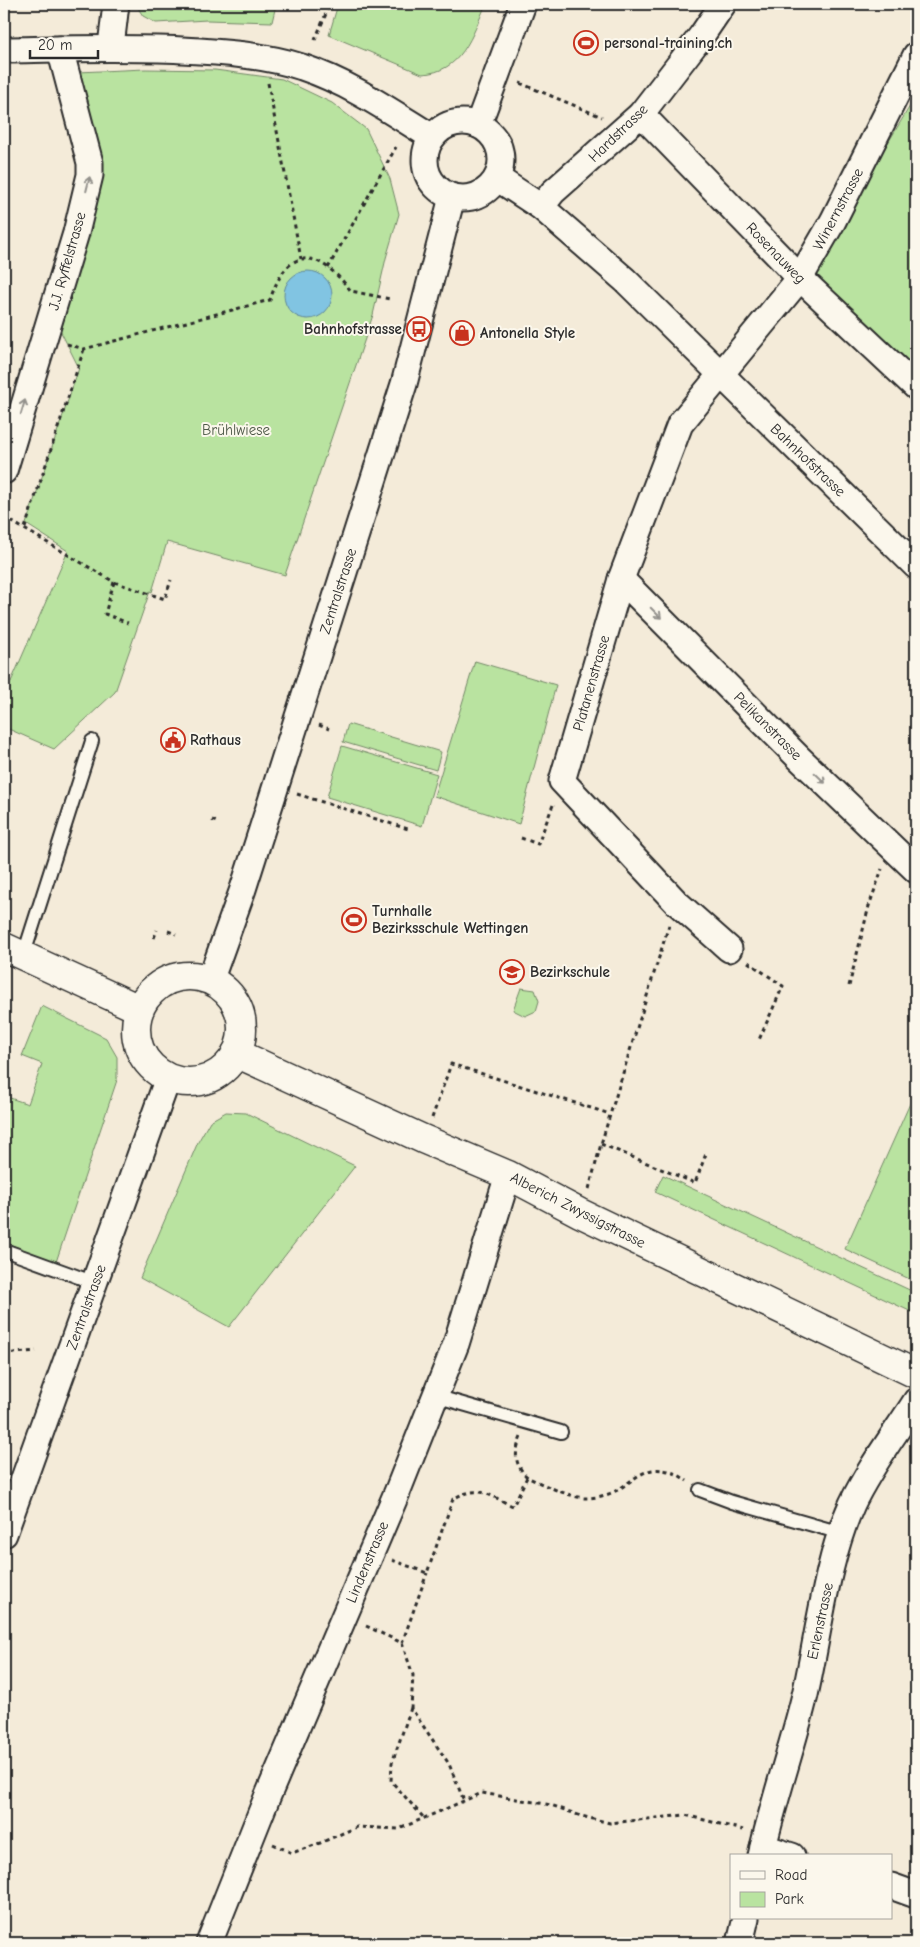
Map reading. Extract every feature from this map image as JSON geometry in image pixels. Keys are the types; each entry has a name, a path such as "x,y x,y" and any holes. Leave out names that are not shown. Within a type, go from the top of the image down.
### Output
{"street":[{"path":"111,46 116,4"},
{"path":"478,125 523,4"},
{"name":"Hardstrasse","path":"541,207 553,192 641,114 702,35 723,4"},
{"path":"4,50 111,46 222,52 260,57 302,67 365,94 432,137"},
{"name":"J.J. Ryffelstrasse","path":"4,470 76,233 90,175 90,163 60,49"},
{"name":"Winernstrasse","path":"721,375 800,278 833,221 916,55"},
{"name":"Rosenauweg","path":"641,114 800,278 916,386"},
{"path":"458,122 478,125 489,132 500,154 500,166 496,178 482,193 468,198 452,197 434,186 425,167 427,147 432,137 439,130 458,122"},
{"name":"Bahnhofstrasse","path":"496,178 541,207 625,280 916,566"},
{"name":"Zentralstrasse","path":"210,980 243,889 404,384 452,197"},
{"name":"Platanenstrasse","path":"562,781 622,578 680,424 721,375"},
{"name":"Pelikanstrasse","path":"622,578 798,757 916,870"},
{"path":"562,781 676,902 729,949"},
{"path":"13,952 139,1009"},
{"path":"193,976 210,980 225,990 236,1004 241,1020 241,1037 236,1053 226,1067 212,1077 196,1082 180,1082 168,1078 155,1071 144,1059 137,1043 135,1027 139,1009 145,998 158,985 175,978 193,976"},
{"name":"Alberich Zwyssigstrasse","path":"236,1053 508,1175 580,1213 916,1374"},
{"name":"Zentralstrasse","path":"4,1534 168,1078"},
{"name":"Lindenstrasse","path":"209,1943 266,1800 398,1490 456,1344 508,1175"},
{"name":"Erlenstrasse","path":"762,1851 804,1695 821,1613 841,1532 852,1504 866,1479 916,1401"},
{"path":"762,1851 780,1854"},
{"path":"892,1886 916,1895"},
{"path":"740,1943 746,1920"}],"lane":[{"path":"13,952 92,741"},
{"path":"4,1250 95,1283"},
{"path":"435,1396 561,1432"},
{"path":"700,1490 732,1502 841,1532"}],"path":[{"path":"315,40 330,4"},
{"path":"268,83 300,259"},
{"path":"520,83 605,118"},
{"path":"328,268 396,147"},
{"path":"44,337 84,349 270,300 277,279 290,263 300,259 317,259 341,278 350,291 390,299"},
{"path":"25,528 84,349"},
{"path":"4,517 114,582 165,600 171,580"},
{"path":"114,582 105,614 128,623"},
{"path":"521,838 538,844 562,781"},
{"path":"275,787 408,829"},
{"path":"212,820 219,824"},
{"path":"849,986 868,906 879,876 894,850"},
{"path":"587,1198 610,1114 676,902"},
{"path":"154,938 158,930"},
{"path":"168,931 176,934"},
{"path":"729,949 783,986 758,1042"},
{"path":"440,1092 451,1064 610,1114"},
{"path":"601,1144 695,1183 707,1151"},
{"path":"4,1354 36,1351"},
{"path":"525,1423 516,1449 518,1464 527,1477 576,1497 586,1498 606,1495 624,1487 640,1474 663,1470 679,1474 700,1490"},
{"path":"402,1644 453,1499 466,1491 479,1491 513,1506 527,1477"},
{"path":"390,1559 427,1573"},
{"path":"360,1624 390,1636 402,1644 413,1675 412,1708 392,1763 392,1781 424,1818"},
{"path":"412,1708 449,1764 464,1801"},
{"path":"268,1842 292,1853 357,1827 399,1829 482,1793 551,1805 610,1823 685,1815 744,1830"}],"green space":[{"path":"139,4 276,5 272,22 207,20 156,23 143,16 138,8"},
{"path":"338,4 425,4 438,9 440,4 486,4 470,40 456,59 447,67 436,72 422,74 329,35"},
{"name":"Brühlwiese","path":"145,69 215,70 282,79 332,103 366,129 390,179 399,214 386,258 373,315 285,575 167,542 152,592 150,591 115,692 54,749 4,727 4,681 10,684 68,551 26,524 79,368 59,328 98,167 78,72"},
{"path":"916,96 916,374 807,278"},
{"path":"475,661 556,685 519,824 434,796"},
{"path":"348,724 441,752 436,770 343,742"},
{"path":"342,746 437,774 422,826 327,797"},
{"path":"521,988 535,990 539,1001 536,1011 525,1016 513,1010"},
{"path":"42,1006 106,1038 117,1057 117,1080 56,1262 4,1242 4,1096 28,1104 42,1064 22,1056"},
{"path":"916,1090 916,1282 845,1249"},
{"path":"226,1112 246,1113 355,1166 229,1327 140,1278 198,1142 210,1121"},
{"path":"663,1175 916,1293 916,1314 655,1192"}],"water":[{"path":"303,271 313,271 322,275 328,281 331,286 331,304 322,315 313,319 303,319 294,315 288,309 284,300 284,290 288,281 294,275"}],"place":[{"name":"personal-training.ch","path":"586,43"},
{"name":"Bahnhofstrasse","path":"419,329"},
{"name":"Antonella Style","path":"462,333"},
{"name":"Rathaus","path":"173,740"},
{"name":"Turnhalle Bezirksschule Wettingen","path":"354,920"},
{"name":"Bezirkschule","path":"512,972"}]}
